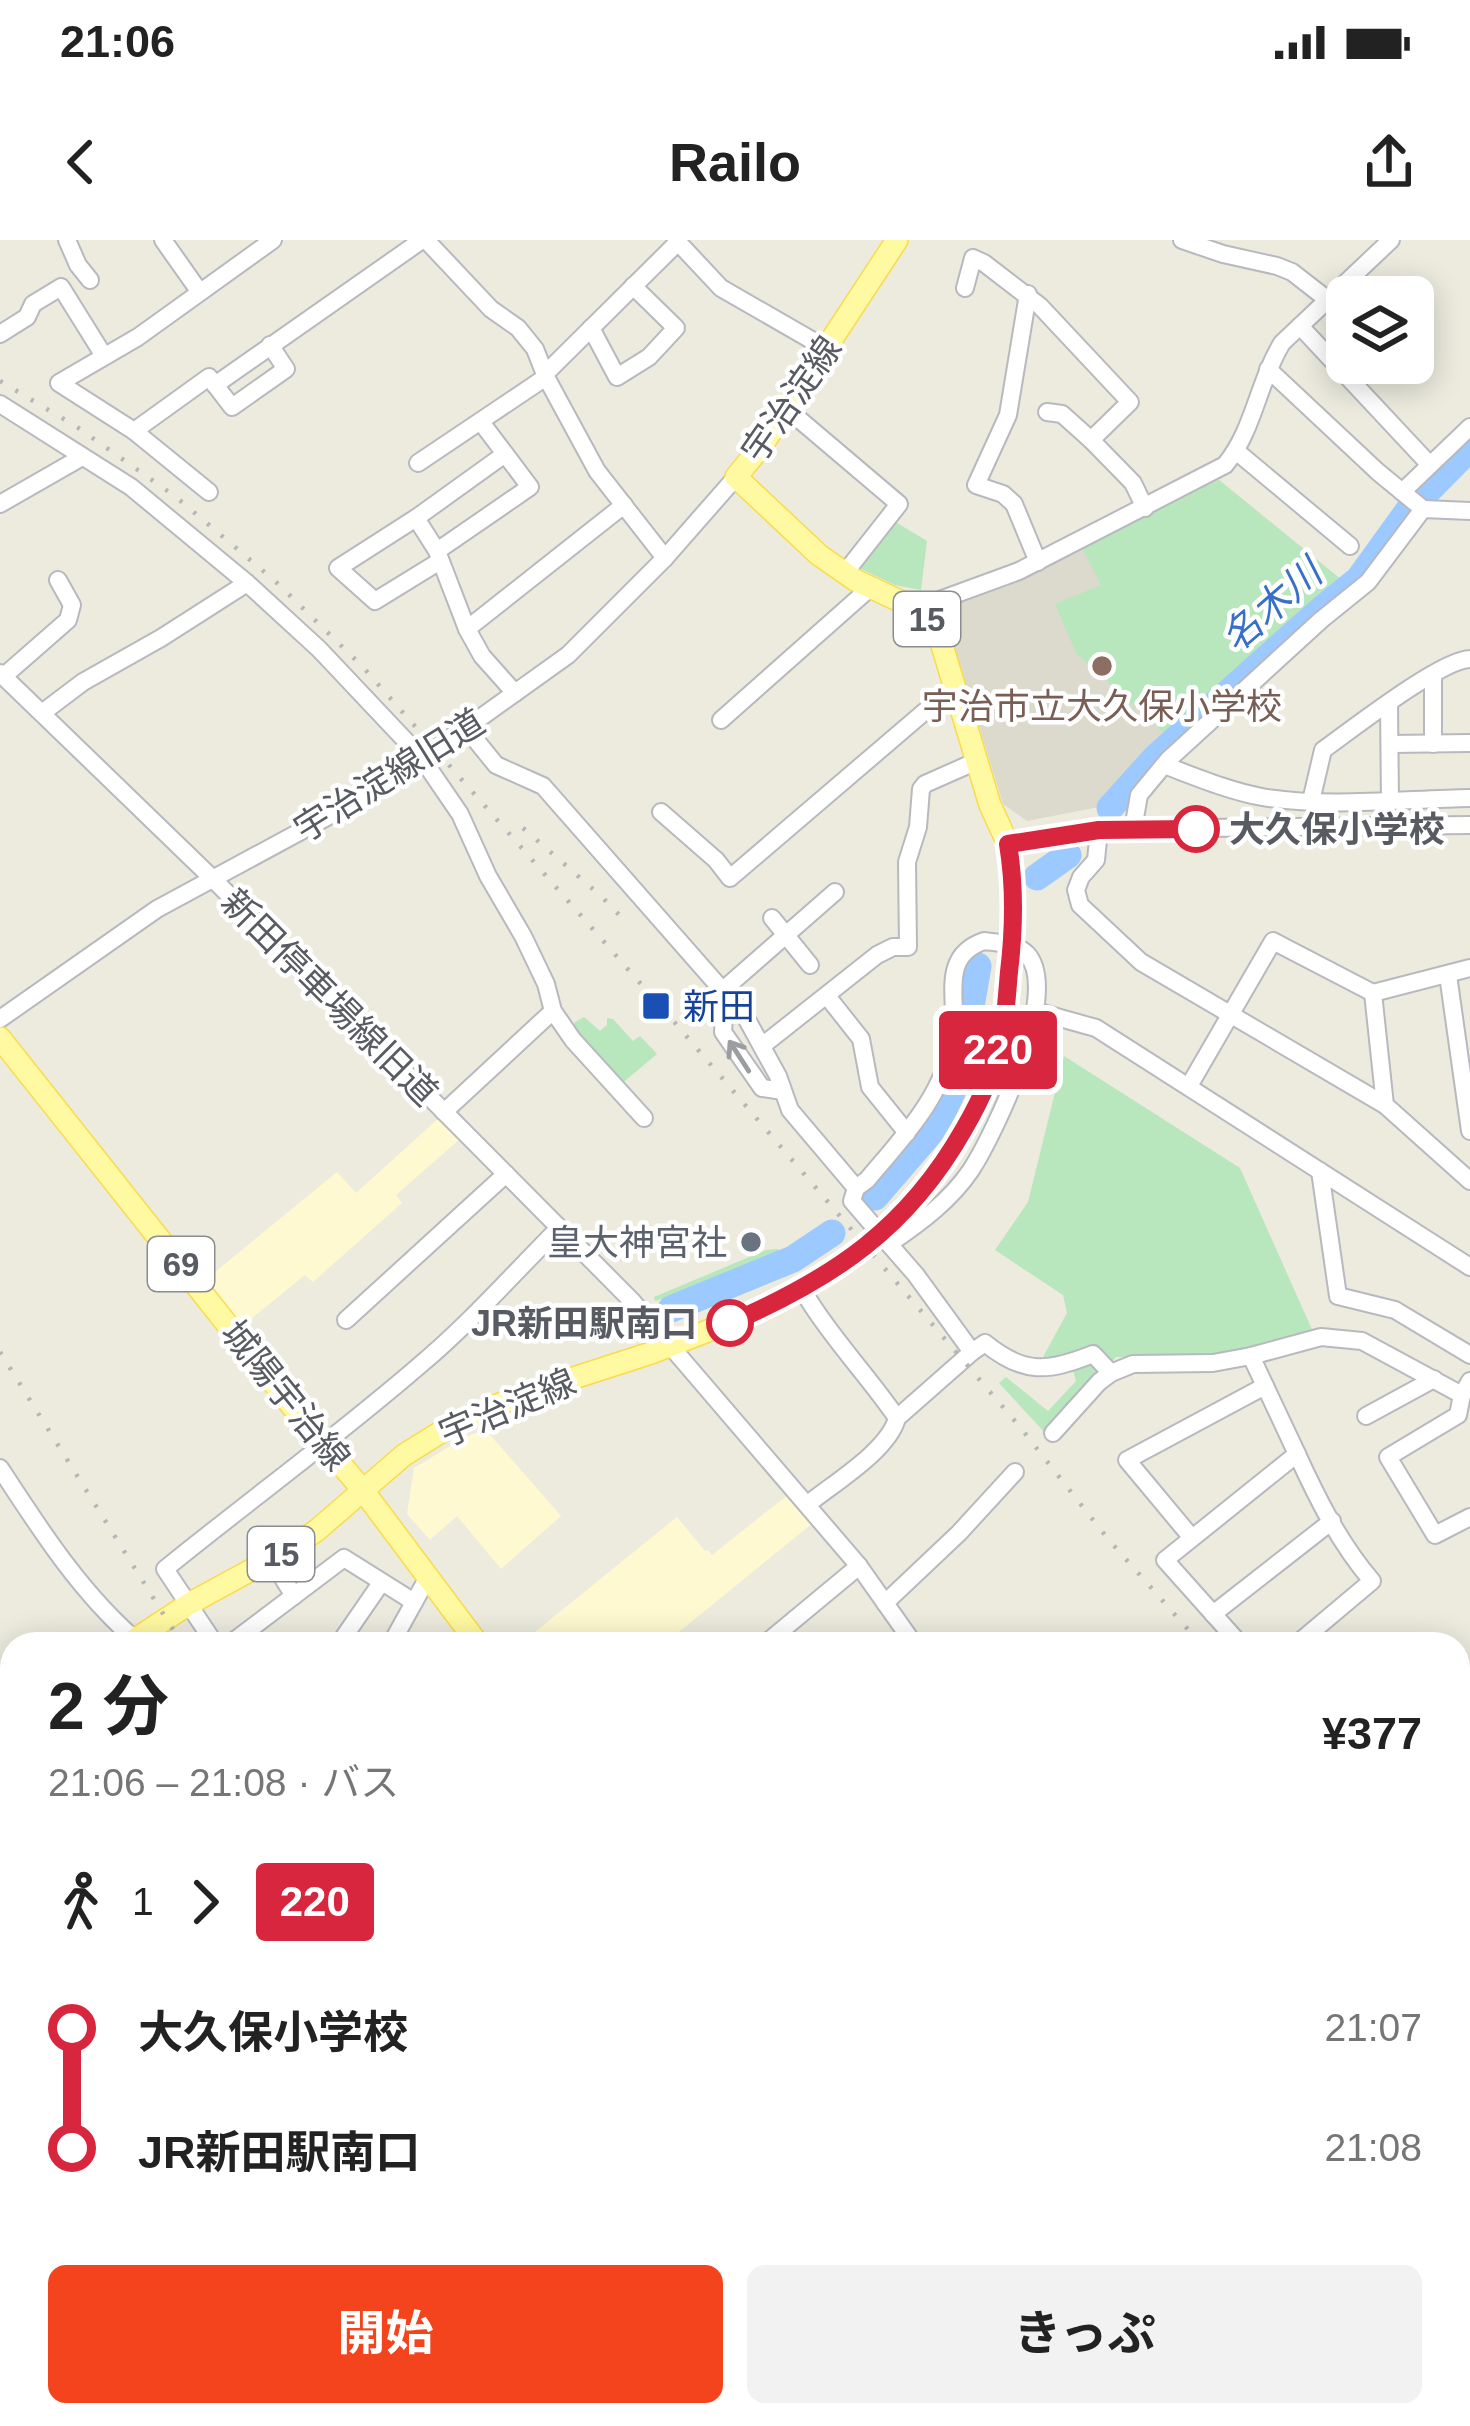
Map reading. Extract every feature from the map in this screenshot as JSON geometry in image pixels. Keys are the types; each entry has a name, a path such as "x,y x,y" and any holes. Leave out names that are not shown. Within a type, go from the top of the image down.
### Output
{"main road":[{"name":"宇治淀線","path":"897,240 787,409 736,477 844,574 921,611"},
{"name":"15","path":"898,1220 950,1154 990,1076 1002,1036 1012,945 1008,844 990,805 938,632 921,611"},
{"name":"城陽宇治線","path":"0,1038 362,1489 469,1632"},
{"name":"宇治淀線","path":"148,1632 316,1532 404,1454 457,1422 542,1388 672,1346 798,1292 853,1257"}],"street":[{"path":"68,240 90,280"},
{"path":"164,240 200,291"},
{"path":"209,492 134,430 59,383 138,337 273,240"},
{"path":"215,385 424,240 535,349 580,443 665,558"},
{"path":"1182,240 1292,272 1326,298"},
{"path":"418,463 546,375 677,241 721,289 827,349"},
{"path":"1351,276 1384,242"},
{"path":"964,288 974,258 1028,294 1130,402 1091,440"},
{"path":"0,334 61,286 104,356"},
{"path":"591,328 616,377 649,358 676,328 633,286"},
{"path":"1028,294 1008,416 976,484 1003,494 1014,504 1038,562"},
{"path":"921,611 1038,562 1225,465 1236,452 1282,343 1326,302"},
{"path":"1300,326 1430,465"},
{"path":"134,430 209,377 232,407 286,369 270,346"},
{"path":"1268,369 1423,509 1470,511"},
{"path":"787,409 899,504 844,574"},
{"path":"4,412 131,488 247,583 319,649 421,757 460,814 546,984 553,1011 644,1118"},
{"path":"1046,412 1062,414 1091,440 1133,484 1144,508"},
{"path":"481,422 530,487 375,601 338,568 505,454"},
{"path":"1402,492 1470,427"},
{"path":"1236,452 1350,546"},
{"path":"0,504 82,457"},
{"name":"宇治淀線旧道","path":"0,1019 157,909 340,810 568,655 665,558 736,477"},
{"path":"467,629 624,506"},
{"path":"1133,829 1138,795 1164,765 1368,582 1423,509"},
{"path":"416,518 439,556 482,656 515,694"},
{"path":"2,674 68,620 72,605 58,580"},
{"path":"42,713 83,682 247,583"},
{"path":"722,720 871,587"},
{"path":"1311,801 1323,750 1433,674 1460,659 1470,659"},
{"name":"新田停車場線旧道","path":"2,674 444,1112 553,1011"},
{"path":"1433,674 1433,744"},
{"path":"661,812 730,878 954,690"},
{"path":"1389,705 1390,800"},
{"path":"466,728 496,765 543,786 746,1016 790,1110 856,1188"},
{"path":"1391,744 1470,743"},
{"path":"762,1046 877,955 893,946 908,947 907,862 918,827 921,789 976,761"},
{"path":"1164,765 1262,797 1311,801 1470,798"},
{"path":"1008,844 1099,830 1470,824"},
{"path":"1099,830 1096,860 1076,890 1080,905 1141,962 1385,1105 1470,1181"},
{"path":"722,991 835,892"},
{"path":"772,918 810,965"},
{"path":"889,1244 950,1197 971,1169 1007,1102 1026,1053 1035,1010 1035,969 1029,956 1012,945 984,941 971,945 956,963 948,1066 931,1102 856,1188 852,1201 889,1244 916,1275 972,1352"},
{"path":"1189,1086 1273,941 1373,993 1470,968"},
{"path":"1448,975 1470,1131"},
{"path":"1373,993 1385,1105"},
{"path":"827,996 861,1039 870,1087 907,1133"},
{"path":"736,1005 724,1018 723,1032 762,1088 783,1091"},
{"path":"1035,1010 1096,1028 1470,1268"},
{"path":"444,1112 672,1346 859,1566 906,1632"},
{"path":"1320,1171 1337,1297 1395,1310 1470,1354"},
{"path":"346,1320 506,1174"},
{"path":"207,1632 165,1569 422,1364 559,1228"},
{"path":"808,1298 874,1385 897,1424 884,1443 808,1504"},
{"path":"1053,1432 1111,1373 1133,1364 1214,1363 1321,1337 1362,1342 1434,1379 1466,1388 1458,1415 1388,1457 1436,1535 1470,1517"},
{"path":"897,1418 985,1343 1021,1366 1061,1366 1093,1354 1111,1373"},
{"path":"1251,1356 1332,1521 1352,1558 1372,1581 1312,1632"},
{"path":"1366,1416 1434,1379"},
{"path":"1192,1538 1126,1460 1265,1386"},
{"path":"1230,1632 1165,1560 1297,1454"},
{"path":"0,1468 56,1552 124,1632"},
{"path":"885,1603 1015,1472"},
{"path":"1214,1614 1332,1521"},
{"path":"246,1632 344,1558 414,1602"},
{"path":"272,1559 294,1596"},
{"path":"779,1632 859,1566"},
{"path":"398,1632 428,1577"},
{"path":"347,1632 381,1583"}],"shaded area":[{"name":"宇治市立大久保小学校","path":"1219,480 1343,581 1307,607 1167,736 1099,807 1027,821 1003,804 945,604 1045,563"},
{"path":"440,1117 461,1138 396,1195 402,1203 313,1282 305,1275 241,1327 204,1281 337,1172 356,1193"},
{"path":"485,1429 561,1516 501,1569 457,1516 430,1540 407,1514 414,1468"},
{"path":"790,1493 814,1522 679,1632 535,1632 677,1517 712,1555"}],"green space":[{"path":"1219,480 1343,581 1307,607 1167,736 1076,653 1055,604 1101,585 1081,546"},
{"path":"892,520 927,541 921,590 895,585 859,568"},
{"path":"584,1017 600,1031 607,1018 613,1019 633,1041 640,1036 657,1054 620,1085 572,1028"},
{"path":"1064,1056 1240,1168 1314,1334 1214,1358 1116,1357 1047,1435 999,1383 1006,1377 1048,1411 1076,1381 1073,1370 1043,1357 1067,1313 1063,1295 995,1250 1028,1202"},
{"path":"776,1249 785,1254 670,1304 665,1298 655,1301 654,1297"}],"waterway":[{"name":"名木川","path":"1110,808 1156,757 1359,579 1408,511 1470,448"},
{"name":"名木川","path":"1037,877 1068,855"},
{"name":"名木川","path":"875,1197 937,1125 959,1077 978,966"},
{"name":"名木川","path":"671,1309 793,1259 832,1233"}],"tunnel":[{"path":"853,1257 898,1220"}],"railway":[{"path":"0,381 77,427 176,497 275,581 363,667 676,1024 1190,1632"},
{"path":"523,828 625,921"},
{"path":"0,1352 175,1632"}],"bus line":[{"name":"220","path":"730,1323 798,1292 853,1257 898,1220 950,1154 990,1076 1002,1036 1012,945 1008,844 1099,830 1196,829"}],"place":[{"name":"宇治市立大久保小学校","path":"1102,666"},
{"name":"大久保小学校","path":"1196,829"},
{"name":"新田","path":"656,1006"},
{"name":"皇大神宮社","path":"751,1242"},
{"name":"JR新田駅南口","path":"730,1323"}]}
